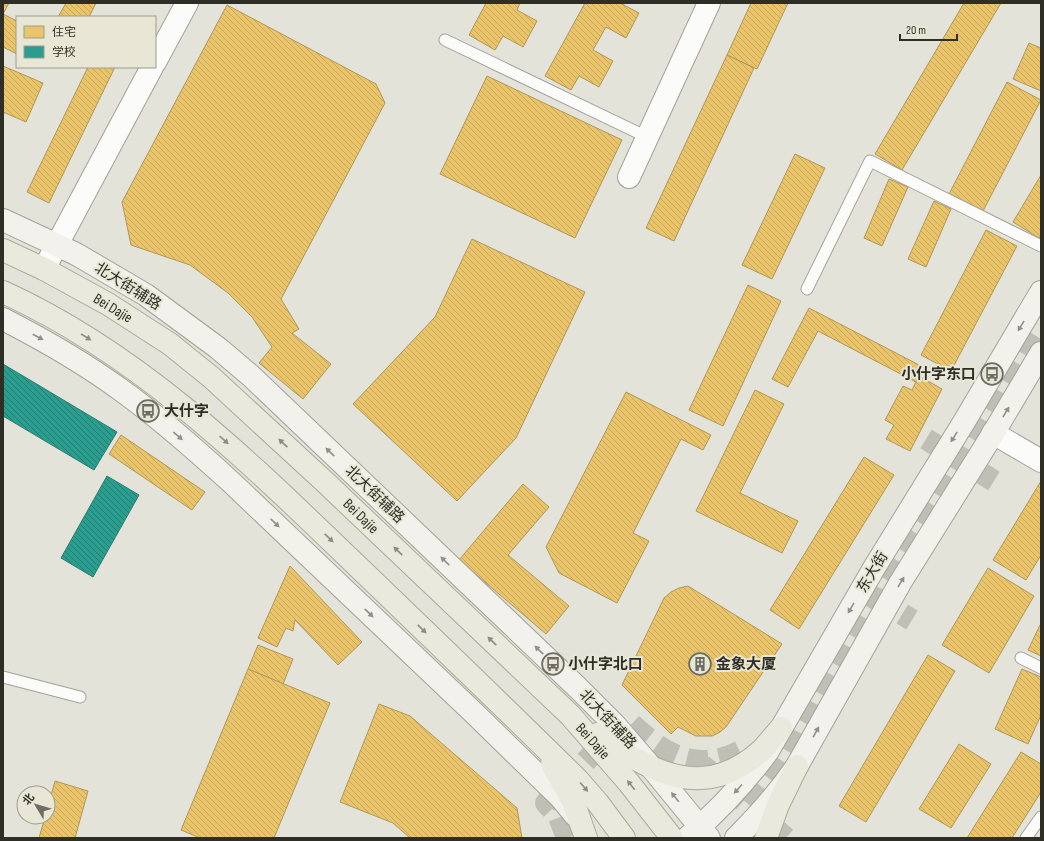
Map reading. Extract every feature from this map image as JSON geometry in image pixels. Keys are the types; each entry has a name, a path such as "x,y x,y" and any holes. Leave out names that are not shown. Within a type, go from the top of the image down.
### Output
{"main road":[{"name":"Bei Dajie","path":"3,250 44,269 108,304 170,344 211,377 320,477 570,715 629,783 672,838"},
{"path":"3,292 66,325 98,344 158,386 200,419 310,520 537,739 578,780 624,838"},
{"path":"570,715 608,742 651,767 671,775 688,779 705,779 724,774 745,762 762,749 781,728"},
{"path":"537,739 572,801 586,832"},
{"path":"766,838 778,805 797,766"}],"street":[{"path":"156,60 187,3"},
{"path":"629,177 708,3"},
{"path":"44,269 151,68"},
{"name":"北大街辅路","path":"3,220 76,254 146,295 218,348 251,376 615,725 651,767 698,834"},
{"name":"东大街","path":"698,834 751,775 768,751 874,568 964,422 1041,292"},
{"path":"3,319 46,342 121,390 193,448 231,482 469,708 561,798 586,832"},
{"name":"东大街","path":"736,838 761,813 781,789 797,766 900,583 1041,353"},
{"path":"993,433 1041,461"}],"lane":[{"path":"445,40 647,137"},
{"path":"807,289 870,161 1041,246"},
{"path":"1021,658 1041,668"},
{"path":"3,677 80,697"},
{"path":"1026,838 1041,817"}],"building: 住宅":[{"path":"3,3 9,3 3,14"},
{"path":"66,3 96,3 90,16 59,16"},
{"path":"486,3 520,3 517,10 537,21 523,47 503,36 495,50 469,35"},
{"path":"585,3 620,3 639,13 626,38 606,27 593,50 613,61 599,87 579,76 571,90 545,76"},
{"path":"751,3 788,3 757,69 727,55"},
{"path":"964,3 1001,3 902,170 875,154"},
{"path":"227,5 376,84 385,103 281,299 299,329 292,333 331,364 303,399 259,363 272,347 252,317 228,293 190,265 131,245 122,202"},
{"path":"3,14 16,20 16,54 3,47"},
{"path":"1029,43 1041,48 1041,91 1013,79"},
{"path":"727,55 754,68 674,241 646,228"},
{"path":"3,66 43,83 26,122 3,112"},
{"path":"88,68 115,68 49,203 27,192"},
{"path":"487,76 622,140 575,238 440,174"},
{"path":"1007,82 1041,100 983,211 949,194"},
{"path":"795,154 825,168 772,279 742,265"},
{"path":"1041,175 1041,236 1039,238 1013,222"},
{"path":"889,179 908,187 882,246 864,238"},
{"path":"934,201 951,209 926,267 908,259"},
{"path":"986,230 1017,246 951,371 921,355"},
{"path":"472,239 585,292 516,438 457,501 353,404 435,317"},
{"path":"748,285 781,301 723,426 689,410"},
{"path":"809,308 923,367 916,382 818,331 788,387 772,379"},
{"path":"919,376 942,389 910,451 886,439 894,425 885,420 903,386 912,390"},
{"path":"755,390 784,404 740,493 798,521 782,553 696,511"},
{"path":"626,392 711,435 703,450 681,439 633,533 649,541 617,603 559,573 546,547"},
{"path":"121,435 205,492 192,510 109,454"},
{"path":"864,457 894,475 799,629 770,610"},
{"path":"1041,481 1041,555 1026,580 993,560"},
{"path":"523,484 549,507 508,555 569,606 546,634 459,560"},
{"path":"290,566 362,642 338,665 295,620 293,631 286,628 277,647 258,638"},
{"path":"988,568 1034,596 989,673 942,645"},
{"name":"金象大厦","path":"688,586 782,644 726,727 712,736 696,736 678,727 671,734 622,685 664,598 679,588"},
{"path":"1041,623 1041,656 1028,650"},
{"path":"258,645 293,659 283,684 248,669"},
{"path":"928,655 955,671 866,822 839,806"},
{"path":"248,669 330,703 274,838 200,838 181,830"},
{"path":"1022,669 1041,677 1041,715 1028,744 995,729"},
{"path":"379,704 410,716 517,808 522,838 410,838 393,823 340,802"},
{"path":"959,744 991,764 951,828 919,809"},
{"path":"1021,752 1041,764 1041,792 1012,838 967,838"},
{"path":"55,781 88,791 75,838 39,838 43,825 56,825 56,785 54,785"}],"building: 学校":[{"path":"3,364 117,432 94,470 3,416"},
{"path":"107,476 139,495 93,577 61,558"}],"tunnel":[{"path":"748,804 769,778 785,754 874,597 1041,326"},
{"path":"926,439 994,481"},
{"path":"874,597 912,620"},
{"path":"567,838 559,817 546,803 626,719 653,742 667,751 695,761 711,761 727,757 745,749"},
{"path":"702,765 786,838"}],"place":[{"name":"小什字东口","path":"992,374"},
{"name":"大什字","path":"148,411"},
{"name":"小什字北口","path":"553,664"},
{"name":"金象大厦","path":"700,664"}]}
